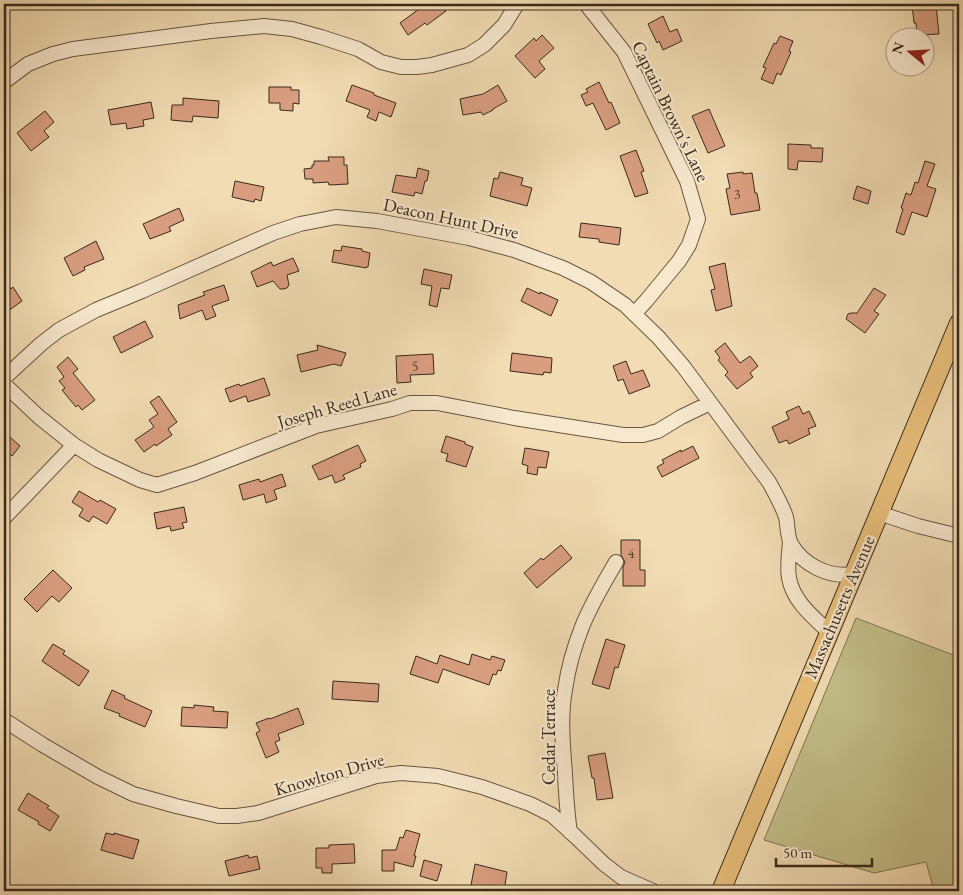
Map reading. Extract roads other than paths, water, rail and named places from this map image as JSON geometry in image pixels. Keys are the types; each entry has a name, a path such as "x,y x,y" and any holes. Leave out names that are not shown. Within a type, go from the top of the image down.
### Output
{"main road":[{"name":"Massachusetts Avenue","path":"721,891 959,323"}],"street":[{"path":"4,82 28,64 72,49 264,26 292,29 358,50 381,62 401,67 432,65 468,55 484,45 504,25 517,4"},
{"name":"Captain Brown's Lane","path":"586,4 624,52 687,181 698,219 689,245 679,261 634,314"},
{"name":"Deacon Hunt Drive","path":"4,378 59,330 96,310 273,233 300,224 336,217 377,221 469,238 514,250 563,268 592,282 634,314 683,366 769,482 786,518 790,542 789,579 796,598 829,632"},
{"name":"Joseph Reed Lane","path":"4,384 39,417 74,445 98,460 140,480 156,485 195,473 316,426 392,409 410,403 437,403 514,418 623,435 643,435 658,431 681,417 710,404"},
{"path":"4,518 74,445"},
{"path":"879,513 918,526 959,536"},
{"name":"Deacon Hunt Drive","path":"790,542 802,559 827,573 844,576 853,574"},
{"name":"Cedar Terrace","path":"570,832 564,761 564,691 571,659 582,627 616,562"},
{"name":"Knowlton Drive","path":"4,720 98,777 133,794 219,816 258,813 376,776 401,773 438,776 482,787 530,804 552,815 604,864 621,877 653,891"}]}
